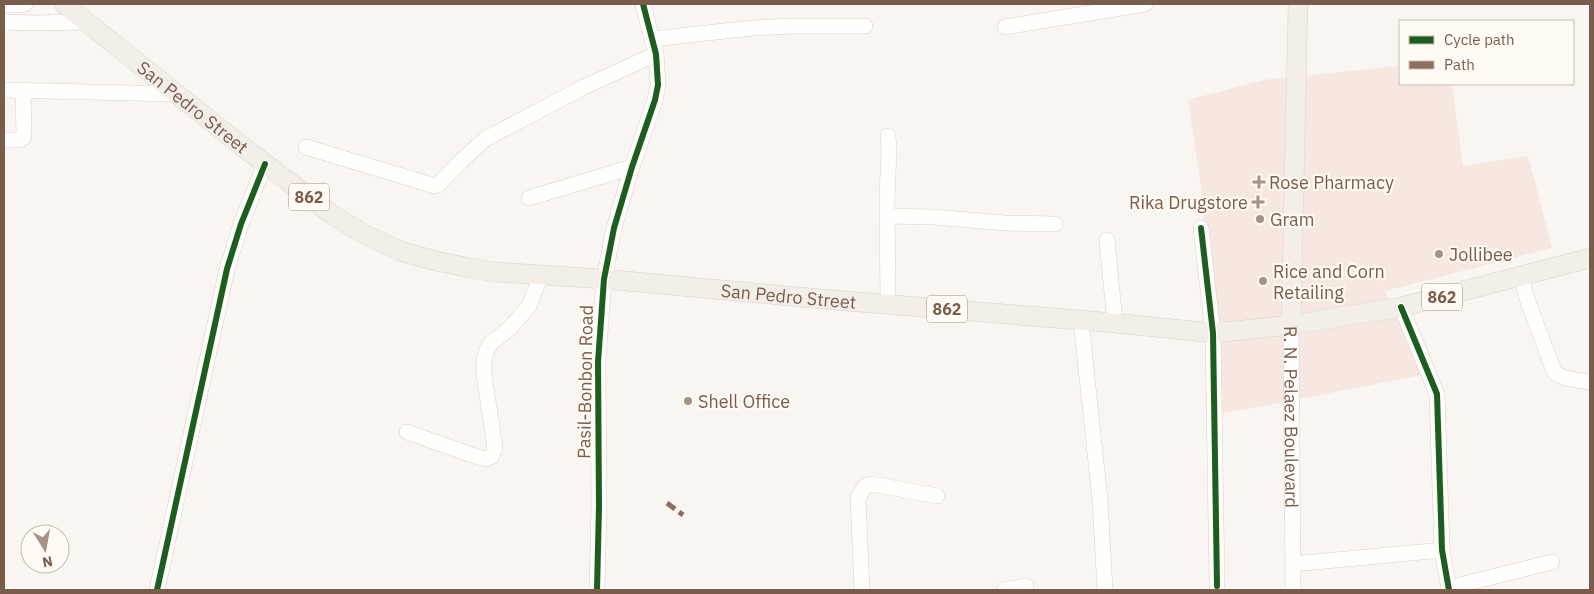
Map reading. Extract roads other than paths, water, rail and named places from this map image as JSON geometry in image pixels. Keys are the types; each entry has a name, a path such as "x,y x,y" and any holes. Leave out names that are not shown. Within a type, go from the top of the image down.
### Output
{"main road":[{"name":"San Pedro Street","path":"64,4 265,164 334,216 381,243 416,256 457,266 495,272 604,279 1213,333 1291,324 1401,307 1590,258"},
{"name":"R. N. Pelaez Boulevard","path":"1291,324 1298,4"}],"street":[{"path":"4,5 25,4"},
{"name":"Pasil-Bonbon Road","path":"598,590 598,362 604,279 614,228 632,167 656,100 658,85 656,54 643,4"},
{"path":"1005,27 1145,4"},
{"path":"4,22 33,24 87,22"},
{"path":"652,39 752,28 865,26"},
{"path":"306,147 435,186 485,140 584,87 656,54"},
{"path":"4,90 176,94"},
{"path":"4,140 20,140 24,137 22,91"},
{"path":"888,136 888,304"},
{"path":"157,590 227,268 244,216 265,164"},
{"path":"528,198 632,167"},
{"path":"887,216 1055,224"},
{"path":"1200,228 1213,333 1216,586"},
{"path":"1107,240 1115,323"},
{"path":"407,432 478,457 486,459 492,456 495,447 484,375 486,352 491,343 509,329 529,306 541,275"},
{"path":"1521,277 1528,302 1554,371 1563,378 1590,382"},
{"path":"1401,307 1437,394 1442,550 1449,589 1552,562"},
{"path":"1082,321 1100,500 1105,590"},
{"name":"R. N. Pelaez Boulevard","path":"1291,324 1293,590"},
{"path":"862,590 858,498 865,486 872,484 937,496"},
{"path":"1293,564 1442,550"},
{"path":"1004,590 1026,586"}],"place":[{"name":"Rose Pharmacy","path":"1259,182"},
{"name":"Rika Drugstore","path":"1258,202"},
{"name":"Gram","path":"1260,219"},
{"name":"Jollibee","path":"1439,254"},
{"name":"Rice and Corn Retailing","path":"1263,281"},
{"name":"Shell Office","path":"688,401"}]}
